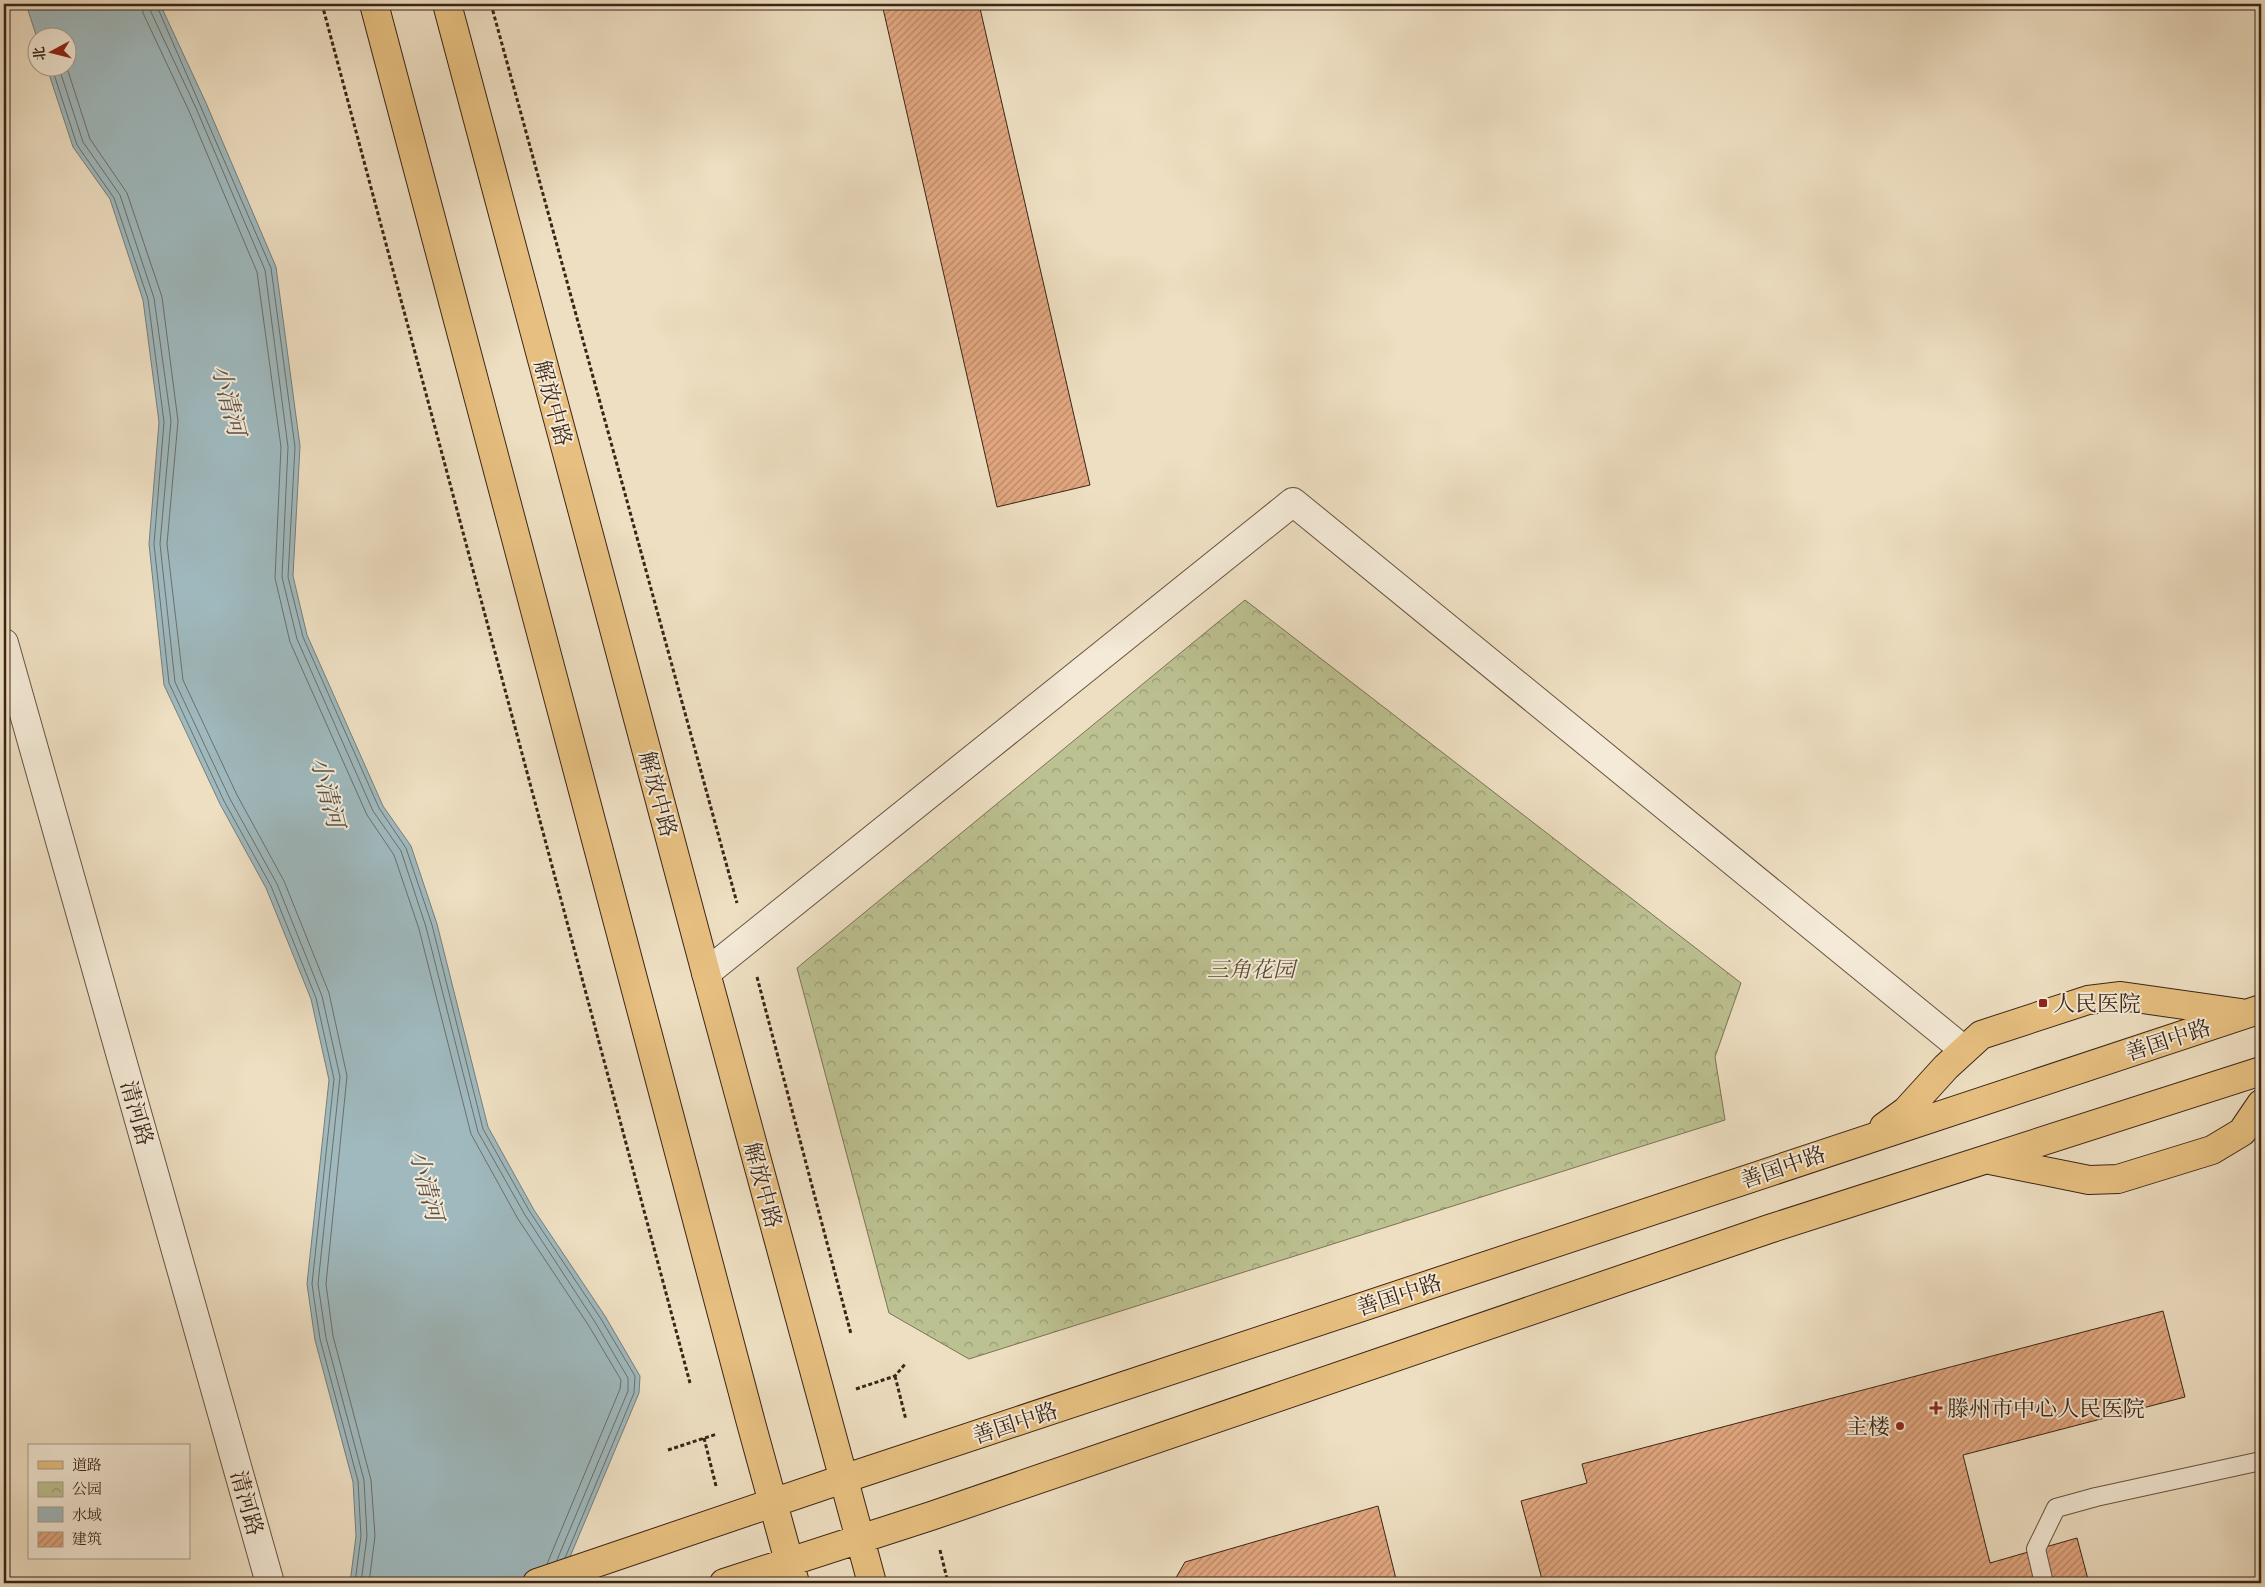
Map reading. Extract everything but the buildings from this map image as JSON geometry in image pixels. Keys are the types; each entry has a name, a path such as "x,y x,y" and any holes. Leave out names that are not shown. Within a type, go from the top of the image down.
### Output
{"main road":[{"path":"374,4 792,1572"},
{"name":"解放中路","path":"447,4 706,973 872,1583"},
{"path":"1869,1138 1906,1111 1980,1035 2088,1000 2121,996 2253,1011"},
{"name":"善国中路","path":"537,1583 843,1479 2253,1011"},
{"path":"724,1583 792,1572 860,1538 1769,1229 2261,1071"},
{"path":"1986,1159 2089,1180 2118,1179 2212,1150 2242,1132 2261,1104"}],"street":[{"path":"706,973 1293,502 1964,1050"},
{"name":"清河路","path":"4,643 270,1583"}],"lane":[{"path":"2044,1583 2036,1549 2056,1508 2096,1497 2261,1461"}],"path":[{"path":"322,4 690,1383"},
{"path":"491,4 747,940 851,1334"}],"green space":[{"name":"三角花园","path":"1245,600 1741,983 1715,1057 1725,1120 969,1359 889,1313 797,968"}],"water":[{"name":"小清河","path":"26,4 160,4 206,103 276,267 300,446 293,576 307,635 383,806 411,846 437,924 488,1127 534,1210 605,1316 640,1376 639,1393 559,1583 350,1583 356,1536 353,1482 315,1340 307,1284 329,1080 311,999 266,888 220,804 164,685 149,544 159,422 143,300 110,199 73,147 50,78 78,78 78,28 34,28"}],"place":[{"name":"人民医院","path":"2043,1003"},
{"name":"滕州市中心人民医院","path":"1936,1408"},
{"name":"主楼","path":"1900,1426"}]}
